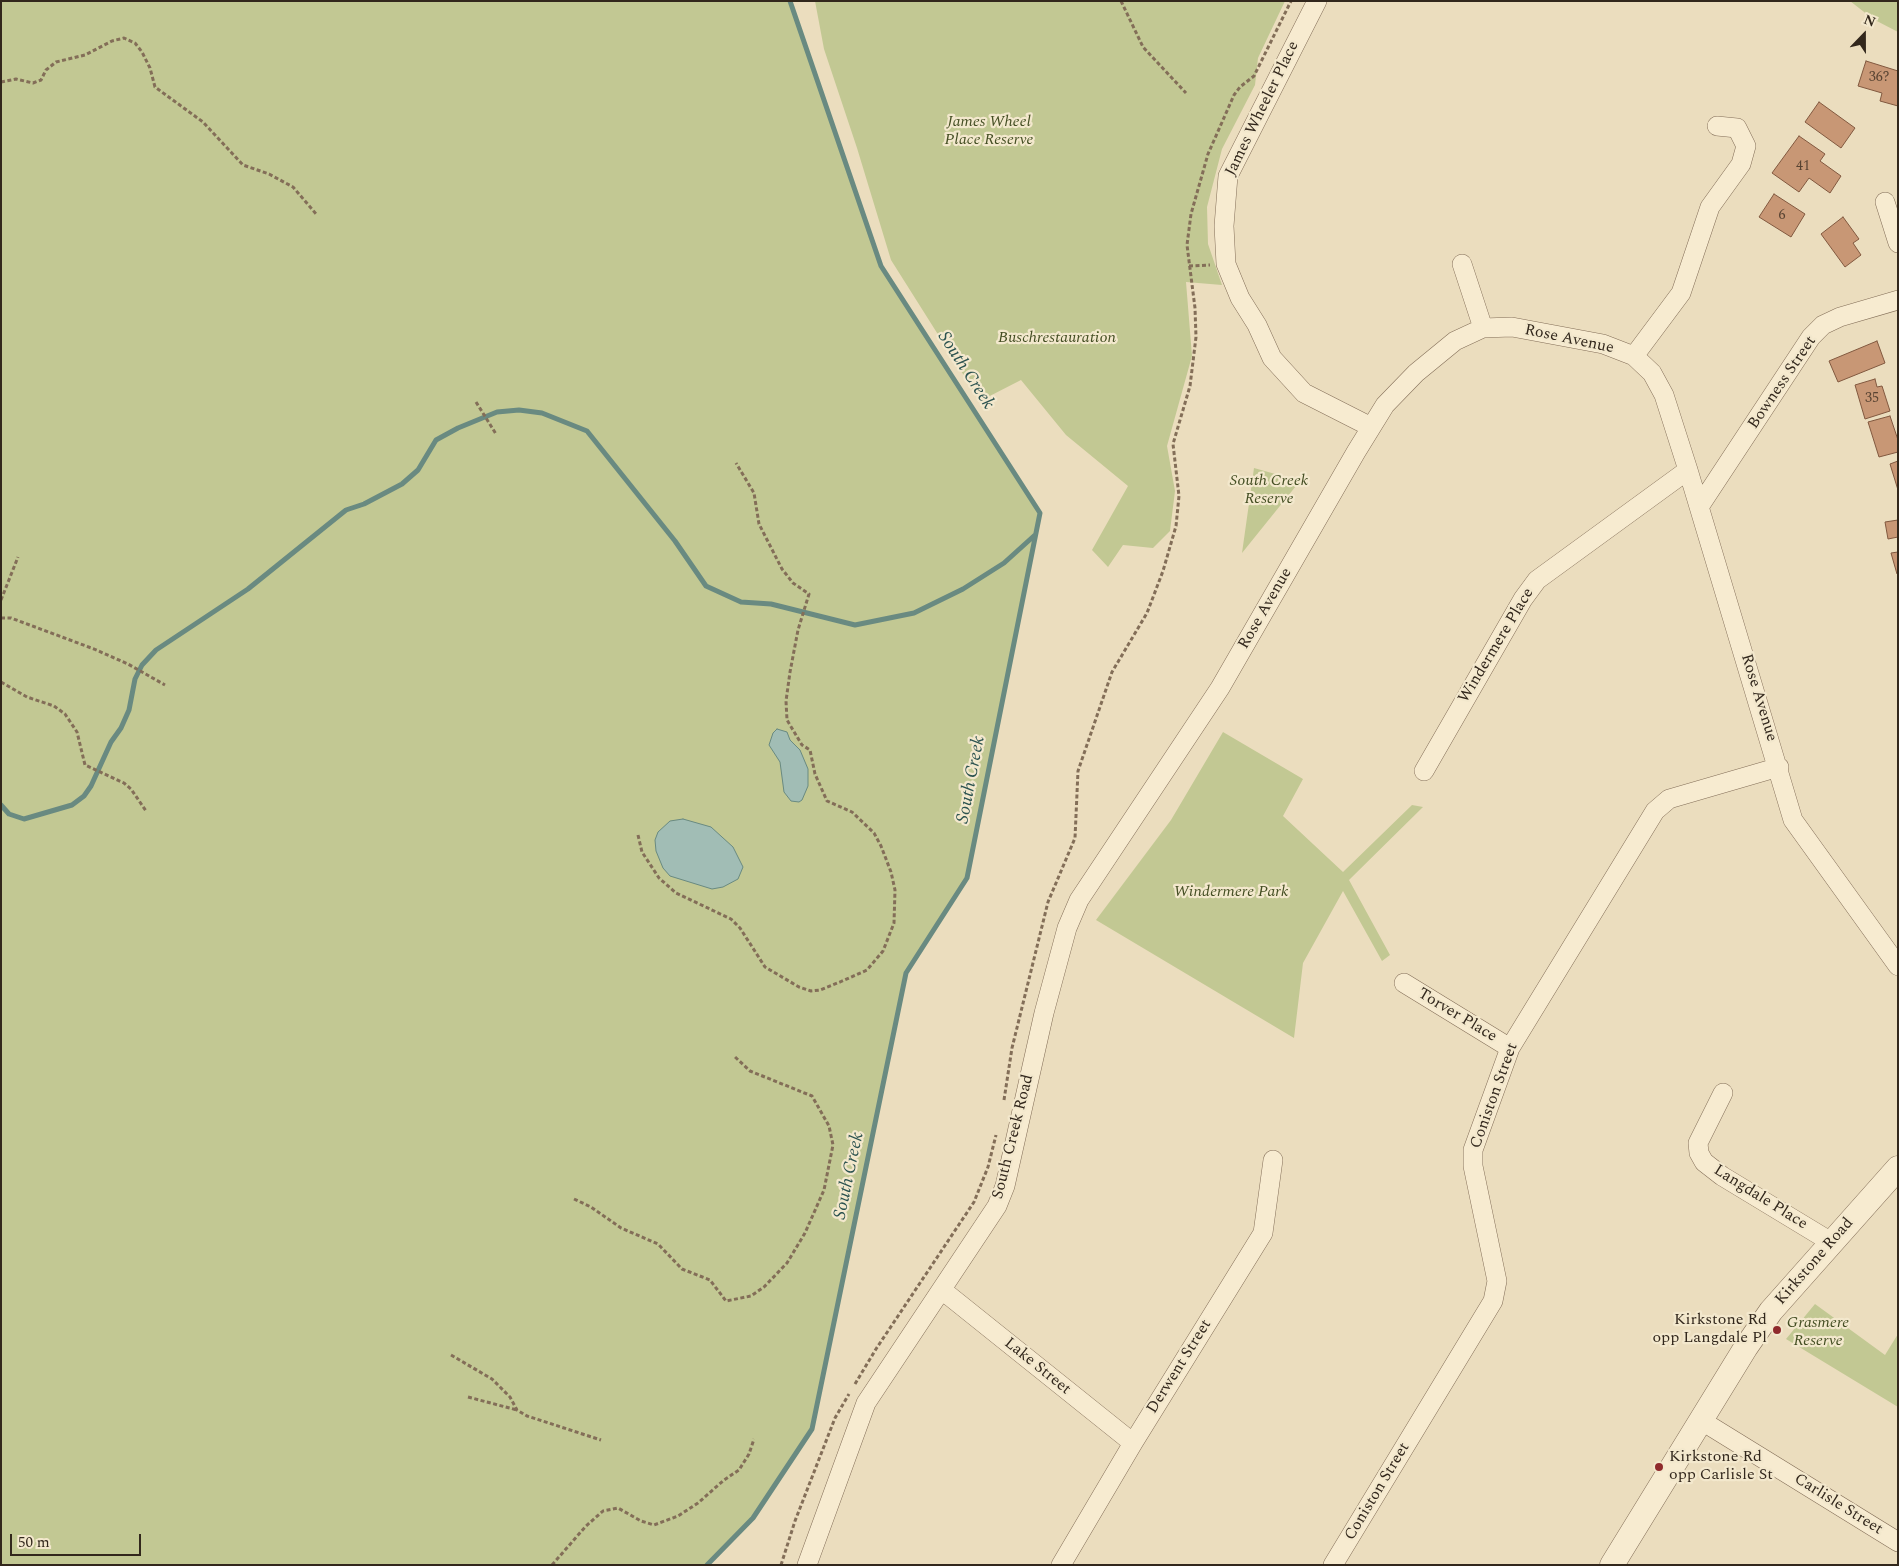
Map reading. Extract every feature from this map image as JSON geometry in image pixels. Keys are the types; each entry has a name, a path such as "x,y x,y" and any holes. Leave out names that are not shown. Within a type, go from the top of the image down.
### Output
{"street":[{"name":"James Wheeler Place","path":"1317,1 1228,176 1224,226 1226,264 1240,298 1272,358 1304,393 1371,427"},
{"path":"1634,356 1681,293 1710,207 1741,164 1746,146 1737,128 1717,126"},
{"path":"1885,202 1898,243"},
{"path":"1462,264 1483,328"},
{"name":"Bowness Street","path":"1700,507 1811,337 1823,325 1840,317 1898,300"},
{"name":"Rose Avenue","path":"1158,779 1220,688 1371,427 1385,405 1416,373 1455,342 1483,328 1512,328 1603,344 1634,356 1652,373 1664,395 1700,507 1794,820 1898,966"},
{"name":"Windermere Place","path":"1424,771 1523,599 1537,580 1688,470"},
{"name":"Coniston Street","path":"1333,1565 1493,1301 1497,1281 1473,1166 1473,1150 1510,1048 1655,811 1669,799 1779,767"},
{"name":"South Creek Road","path":"807,1565 866,1403 997,1206 1004,1186 1044,1013 1067,928 1079,900 1158,779"},
{"name":"Torver Place","path":"1404,984 1510,1048"},
{"name":"Langdale Place","path":"1723,1093 1698,1142 1698,1153 1704,1162 1722,1176 1830,1242"},
{"name":"Derwent Street","path":"1061,1565 1133,1443 1263,1233 1273,1160"},
{"name":"Kirkstone Road","path":"1612,1565 1746,1347 1772,1311 1830,1242 1898,1168"},
{"name":"Lake Street","path":"942,1290 1133,1443"},
{"name":"Carlisle Street","path":"1702,1421 1898,1542"}],"path":[{"path":"1121,1 1143,47 1186,94"},
{"path":"1003,1110 1012,1048 1048,902 1075,838 1078,771 1112,672 1148,613 1176,526 1179,496 1173,444 1190,386 1196,337 1195,308 1187,245 1191,214 1208,154 1231,102 1240,87 1254,76 1291,1"},
{"path":"1,82 16,80 33,83 41,80 46,70 56,62 85,55 112,41 124,38 135,43 142,52 150,68 155,88 203,122 243,165 269,174 293,187 317,215"},
{"path":"476,402 496,434"},
{"path":"638,835 642,852 659,878 676,893 731,920 740,928 765,967 799,987 811,991 820,990 867,970 882,951 894,924 895,890 891,872 881,846 874,833 852,812 827,801 816,774 810,750 802,745 787,720 786,700 798,630 809,594 793,583 782,569 759,524 754,493 736,463"},
{"path":"1,600 18,557"},
{"path":"1,618 11,618 128,664 165,685"},
{"path":"1,682 27,697 54,706 65,714 77,732 85,764 124,783 131,789 146,810"},
{"path":"574,1199 591,1207 621,1228 658,1244 682,1269 710,1280 726,1301 751,1296 764,1287 787,1263 805,1232 824,1190 833,1145 829,1126 812,1096 750,1071 734,1056"},
{"path":"781,1565 794,1521 835,1418 876,1349 974,1202 988,1168 998,1129"},
{"path":"451,1355 492,1379 510,1397 517,1410"},
{"path":"468,1397 517,1410 527,1416 601,1440"},
{"path":"552,1565 586,1526 603,1511 618,1508 641,1521 654,1525 678,1516 698,1503 724,1480 739,1470 749,1454 754,1438"}],"green space":[{"path":"1,1 791,1 881,266 1040,513 967,878 906,973 812,1429 753,1518 707,1565 1,1565"},
{"name":"James Wheel Place Reserve","path":"815,1 1285,1 1258,58 1255,85 1222,149 1207,207 1208,244 1222,285 1186,282 1192,356 1167,446 1175,491 1170,531 1153,548 1123,545 1108,567 1092,550 1128,486 1066,435 1021,380 980,401 891,260 824,49"},
{"path":"1850,1 1898,1 1898,32 1873,19"},
{"name":"South Creek Reserve","path":"1254,468 1300,481 1242,553"},
{"name":"Windermere Park","path":"1223,732 1303,779 1283,816 1343,872 1412,805 1423,807 1349,880 1390,955 1382,961 1343,891 1303,963 1294,1038 1096,920 1171,820"},
{"name":"Grasmere Reserve","path":"1815,1304 1885,1355 1898,1334 1898,1407 1786,1339"}],"water":[{"path":"777,729 787,732 790,740 800,750 808,769 808,786 802,800 799,802 791,801 784,792 780,762 769,745 773,733"},
{"path":"683,819 711,827 733,847 743,867 738,879 723,887 712,889 670,876 663,868 656,851 655,840 658,832 670,821"}],"building":[{"path":"1866,61 1898,71 1898,106 1880,101 1882,93 1858,86"},
{"path":"1819,102 1855,128 1841,148 1805,122"},
{"path":"1799,136 1825,154 1820,161 1841,176 1830,193 1809,178 1799,192 1772,173"},
{"path":"1774,194 1805,214 1791,237 1759,217"},
{"path":"1843,217 1859,239 1853,243 1861,255 1845,267 1821,234"},
{"path":"1877,341 1885,363 1838,382 1829,361"},
{"path":"1875,379 1877,387 1882,386 1890,411 1865,419 1855,385"},
{"path":"1890,416 1898,440 1898,452 1879,457 1868,422"},
{"path":"1898,461 1898,490 1890,464"},
{"path":"1898,520 1898,537 1888,539 1885,522"},
{"path":"1898,552 1898,573 1897,574 1891,553"}],"waterway":[{"name":"South Creek","path":"707,1565 753,1518 812,1429 906,973 967,878 1040,513 881,266 790,1"},
{"path":"1,805 9,814 24,819 72,805 84,796 91,786 111,742 121,728 129,710 135,679 142,665 156,650 248,589 346,510 364,504 402,484 418,470 436,440 458,428 497,412 519,410 542,413 587,431 675,541 706,586 741,602 771,604 855,625 914,613 963,589 1004,563 1035,535"}],"place":[{"name":"Kirkstone Rd opp Langdale Pl","path":"1777,1330"},
{"name":"Kirkstone Rd opp Carlisle St","path":"1659,1467"}],"park label":[{"name":"Buschrestauration","path":"1057,339"}]}
